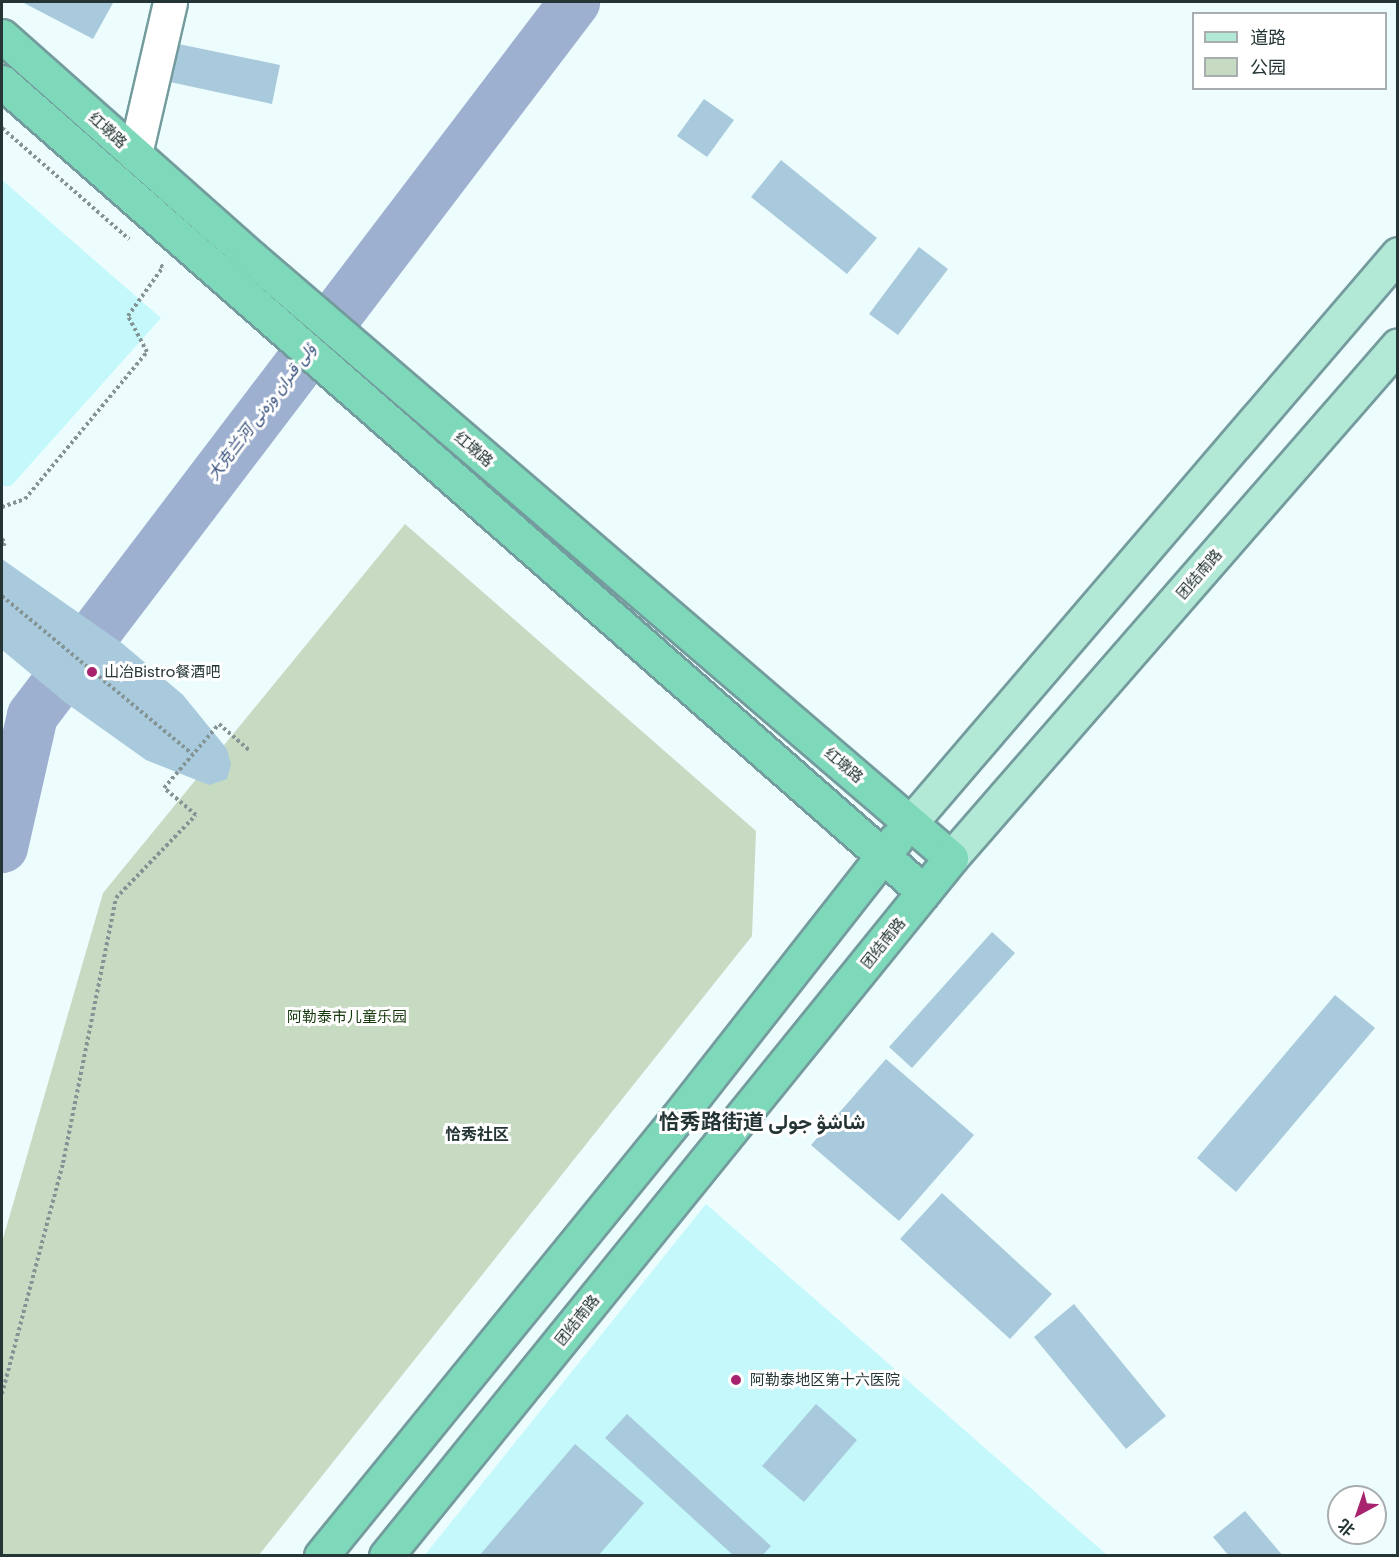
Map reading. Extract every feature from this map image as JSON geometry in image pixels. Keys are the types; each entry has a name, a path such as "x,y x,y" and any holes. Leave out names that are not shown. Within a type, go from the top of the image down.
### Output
{"highway":[{"name":"红墩路","path":"2,36 252,258 951,858"},
{"path":"2,82 924,892"},
{"path":"321,1556 678,1117 911,822"},
{"name":"团结南路","path":"387,1556 951,858"}],"main road":[{"path":"911,822 1398,254"},
{"name":"团结南路","path":"951,858 1398,345"}],"street":[{"path":"135,154 170,2"}],"path":[{"path":"2,128 136,244"},
{"path":"2,507 25,499 147,352 128,316 163,267 154,260"},
{"path":"2,539 5,543 2,547"},
{"path":"2,596 192,754"},
{"path":"2,1394 63,1163 116,898 196,815 164,788 192,754 219,724 249,750"}],"shaded area":[{"path":"2,180 161,318 11,486 2,486"},
{"name":"阿勒泰地区第十六医院","path":"706,1204 1107,1555 424,1556"}],"green space":[{"name":"阿勒泰市儿童乐园","path":"405,524 756,831 752,936 259,1555 2,1555 2,1242 103,893"}],"building":[{"path":"22,2 110,2 113,3 93,39"},
{"path":"164,41 280,65 272,104 156,79"},
{"path":"704,99 734,120 707,157 677,136"},
{"path":"781,160 877,238 847,274 751,197"},
{"path":"919,247 948,269 898,335 869,314"},
{"name":"山冶Bistro餐酒吧","path":"2,559 123,644 183,695 227,749 231,765 227,779 209,785 146,760 66,703 2,650"},
{"path":"992,932 1015,953 912,1068 889,1047"},
{"path":"1335,995 1375,1028 1236,1192 1197,1158"},
{"path":"886,1059 974,1135 899,1221 811,1145"},
{"path":"942,1193 1052,1294 1010,1339 900,1239"},
{"path":"1074,1304 1166,1416 1126,1449 1034,1337"},
{"path":"816,1404 857,1440 804,1502 762,1466"},
{"path":"627,1414 771,1546 762,1556 734,1556 605,1438"},
{"path":"575,1444 644,1503 598,1556 479,1556"},
{"path":"1245,1511 1283,1556 1229,1556 1213,1537"}],"waterway":[{"name":"大克兰河 ۇلى قىران وزەنى","path":"2,847 32,715 574,2"}],"place":[{"name":"山冶Bistro餐酒吧","path":"92,672"},
{"name":"阿勒泰地区第十六医院","path":"736,1380"}],"district":[{"name":"恰秀路街道 شاشۋ جولى","path":"762,1122"},
{"name":"恰秀社区","path":"477,1135"}]}
